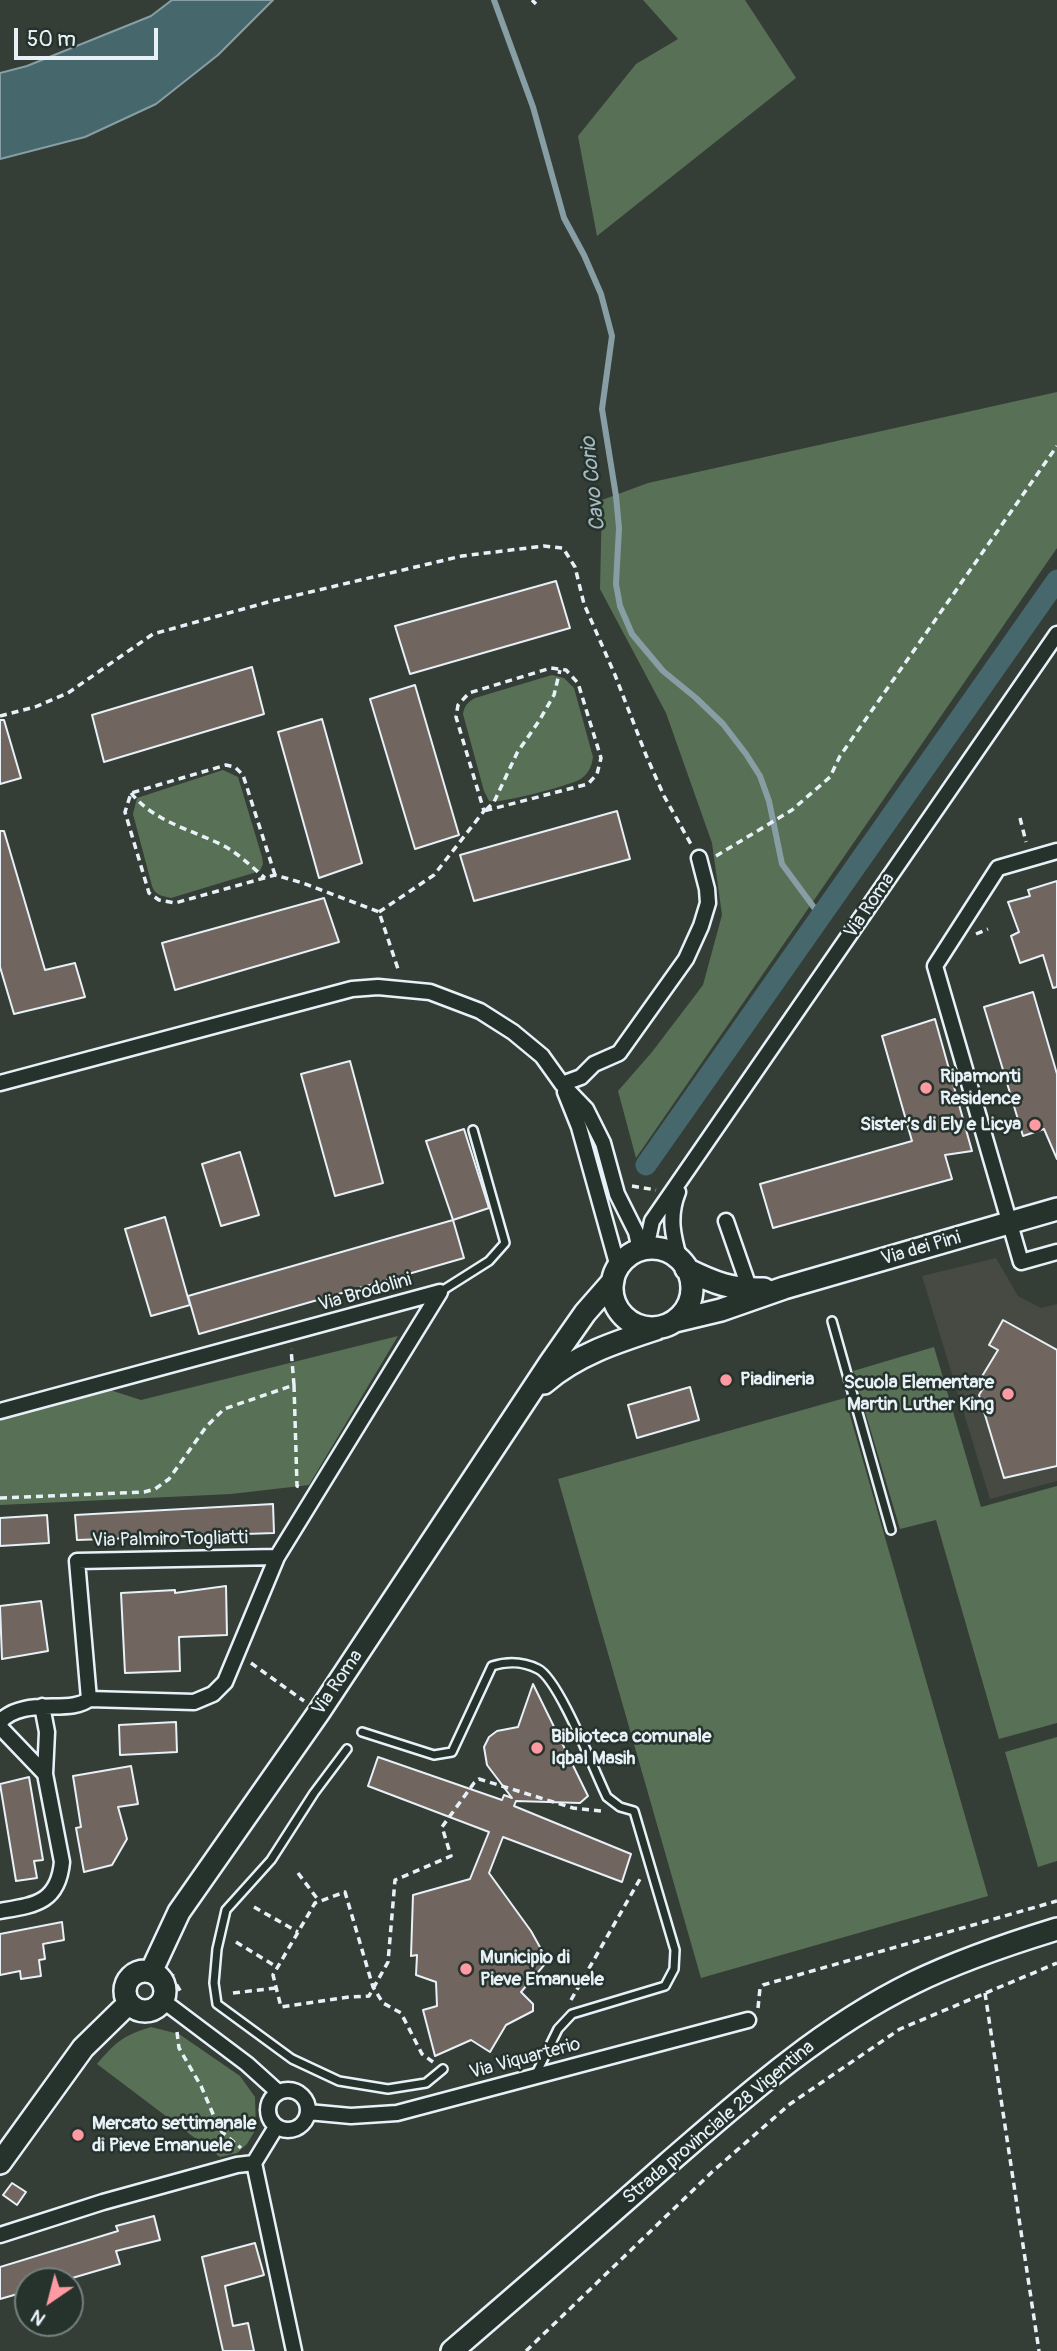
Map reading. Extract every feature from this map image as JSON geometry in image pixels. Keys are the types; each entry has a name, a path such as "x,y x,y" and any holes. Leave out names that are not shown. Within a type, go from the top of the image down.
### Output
{"street":[{"name":"Via Roma","path":"643,1250 652,1221 1057,634"},
{"path":"1057,851 998,867 936,966 1021,1262 1057,1252"},
{"path":"562,1084 581,1077 594,1063 619,1053 686,959 708,903 699,859"},
{"path":"0,1083 352,989 378,987 430,992 480,1011 513,1032 542,1056 562,1084 586,1110 603,1143 617,1194 643,1250"},
{"path":"562,1084 579,1127 615,1274 612,1297 619,1311 631,1322 645,1328 668,1324 683,1313 689,1303 691,1279 683,1265 670,1253 659,1249 643,1250 627,1257 615,1274"},
{"name":"Via Roma","path":"683,1265 671,1227 672,1205 684,1178"},
{"name":"Via dei Pini","path":"668,1324 1057,1209"},
{"path":"726,1222 750,1290"},
{"name":"Via dei Pini","path":"683,1265 717,1284 750,1290 784,1288"},
{"name":"Via Roma","path":"151,1972 179,1912 319,1712 582,1317 615,1274"},
{"name":"Via Brodolini","path":"0,1411 440,1292"},
{"name":"Via Brodolini","path":"0,1725 5,1717 15,1712 42,1706 78,1706 89,1699 194,1702 213,1694 225,1682 277,1558 440,1292"},
{"name":"Via Roma","path":"529,1396 560,1370 609,1344 668,1324"},
{"name":"Via Palmiro Togliatti","path":"89,1699 77,1561 277,1558"},
{"path":"0,1911 30,1906 45,1899 55,1889 60,1875 62,1862 45,1774 47,1732 42,1706"},
{"path":"0,1725 45,1774"},
{"name":"Strada provinciale 28 Vigentina","path":"452,2351 743,2099 804,2050 859,2013 912,1983 966,1959 1057,1929"},
{"path":"138,1972 157,1975 164,1986 162,2000 158,2005 140,2010 129,2003 125,1991 128,1979 138,1972"},
{"path":"162,2000 247,2064 278,2092"},
{"path":"0,2163 83,2048 129,2003"},
{"name":"Via Viquarterio","path":"308,2112 351,2116 397,2113 748,2020"},
{"path":"284,2090 296,2092 305,2100 308,2112 302,2125 296,2129 282,2130 271,2122 267,2109 273,2096 284,2090"},
{"path":"276,2127 254,2163 294,2351"},
{"path":"0,2235 237,2165 254,2163"}],"lane":[{"path":"440,1292 489,1261 505,1243 473,1130"},
{"path":"832,1321 891,1530"},
{"path":"362,1732 434,1755 452,1752 492,1666 510,1661 540,1670 554,1685 607,1797 620,1807 634,1811 675,1950 674,1969 665,1986 572,2014 561,2025 548,2046 535,2077"},
{"path":"347,1749 314,1793 271,1860 226,1910 215,1972 217,2004 292,2059 339,2081 388,2089 426,2083 443,2069"}],"path":[{"path":"0,716 35,707 68,694 153,634 272,601 462,556 544,547 563,548 575,567 584,604 664,796 699,859 709,859 780,818 830,777 840,756 1057,446"},
{"path":"551,668 566,670 578,683 601,758 597,774 588,784 484,811 456,717 458,705 469,693 551,668"},
{"path":"379,912 434,874 494,802 517,753 554,695 560,669"},
{"path":"131,793 226,765 235,767 243,775 275,875"},
{"path":"131,793 125,813 149,893 159,900 175,902 275,875 379,912"},
{"path":"131,793 139,803 155,814 225,847 251,864 265,878"},
{"path":"378,987 377,972 399,972 379,912"},
{"path":"289,1334 298,1486 315,1494"},
{"path":"0,1498 149,1491 169,1479 206,1427 223,1409 294,1385"},
{"path":"253,1665 294,1694"},
{"path":"443,2069 422,2054 401,2013 383,2003 373,1987 345,1892 315,1903 273,1975 281,2007 369,1996 373,1987 388,1962 395,1880 451,1856 442,1827 474,1783 480,1779 573,1808 607,1811"},
{"path":"298,1873 320,1901"},
{"path":"561,2025 571,1999 642,1874"},
{"path":"748,2020 757,2011 760,1988 763,1985 1057,1901"},
{"path":"254,1907 298,1932"},
{"path":"236,1942 277,1967"},
{"path":"526,2351 712,2172 790,2104 900,2029 1057,1963"},
{"path":"233,1993 276,1988"},
{"path":"985,1993 1039,2351"}],"shaded area":[{"name":"Scuola Elementare Martin Luther King","path":"996,1258 1018,1296 1041,1308 1057,1304 1057,1481 990,1499 922,1276"}],"green space":[{"path":"643,0 745,0 796,78 597,236 578,136 636,64 678,39"},
{"path":"1057,392 1057,548 636,1158 618,1091 652,1052 703,985 722,915 712,843 666,713 600,589 602,500 648,483"},
{"path":"552,675 564,678 574,688 593,757 589,770 579,780 561,786 519,797 489,801 463,714 465,706 475,698"},
{"path":"223,770 238,777 262,857 260,871 171,898 159,895 152,886 133,814 137,798"},
{"path":"398,1336 309,1485 231,1494 0,1505 0,1420 110,1390 141,1400"},
{"path":"934,1347 981,1507 1057,1486 1057,1723 999,1739 936,1520 900,1529 853,1371"},
{"path":"845,1398 988,1896 701,1978 558,1479"},
{"path":"1057,1737 1057,1861 1038,1867 1005,1752"},
{"path":"151,2027 179,2034 240,2076 255,2097 256,2129 247,2144 237,2153 220,2157 97,2064 120,2041"}],"water":[{"path":"172,0 273,0 218,55 156,104 85,137 0,159 0,73 27,66 151,16"}],"building":[{"path":"556,581 570,628 410,674 395,626"},
{"path":"252,667 264,714 104,762 92,715"},
{"path":"415,685 459,835 415,849 370,699"},
{"path":"322,719 362,863 319,878 278,732"},
{"path":"0,720 4,720 21,778 0,784"},
{"path":"617,811 630,859 474,901 460,855"},
{"path":"0,831 4,831 45,970 75,963 85,997 14,1014 0,967"},
{"path":"1057,881 1057,987 1053,988 1043,955 1020,963 1011,936 1019,932 1008,902 1030,896 1028,890"},
{"path":"324,898 339,942 175,990 162,943"},
{"path":"1033,992 1057,1074 1057,1159 1044,1129 1023,1136 984,1007"},
{"name":"Ripamonti Residence","path":"935,1019 972,1151 945,1155 952,1179 773,1228 760,1184 912,1141 882,1036"},
{"path":"350,1061 383,1183 335,1196 301,1074"},
{"path":"464,1129 489,1208 453,1220 426,1141"},
{"path":"240,1152 259,1215 221,1226 202,1164"},
{"path":"165,1217 190,1305 151,1316 125,1229"},
{"path":"453,1220 464,1258 199,1334 188,1296"},
{"path":"1003,1320 1057,1350 1057,1466 1004,1478 979,1395 987,1382 981,1378 998,1350 989,1345"},
{"path":"690,1387 699,1420 637,1438 628,1405"},
{"path":"273,1504 274,1533 77,1540 75,1515"},
{"path":"47,1515 49,1543 0,1546 0,1518"},
{"path":"226,1586 227,1635 179,1637 180,1671 125,1673 121,1593 175,1590 175,1593"},
{"path":"41,1601 48,1651 2,1659 0,1606"},
{"path":"533,1684 588,1796 580,1803 516,1801 514,1806 631,1854 622,1882 503,1837 489,1873 541,1949 551,1957 521,1992 533,2004 533,2011 506,2025 490,2052 471,2040 435,2056 423,2010 437,2006 436,1982 416,1975 417,1955 411,1956 413,1895 470,1879 489,1832 368,1786 378,1757 502,1800 504,1795 512,1798 487,1765 484,1747 489,1737 497,1731 518,1727"},
{"path":"176,1722 177,1752 120,1755 119,1725"},
{"path":"131,1766 138,1804 118,1807 127,1839 112,1865 84,1872 76,1828 81,1827 73,1776"},
{"path":"29,1777 43,1860 34,1861 37,1878 16,1881 0,1784"},
{"path":"62,1922 64,1940 43,1944 45,1959 39,1960 41,1976 21,1979 20,1971 0,1975 0,1934"},
{"path":"12,2183 26,2192 17,2205 3,2195"},
{"path":"154,2216 160,2240 116,2251 120,2264 84,2275 84,2267 14,2267 14,2295 0,2299 0,2267 118,2231 116,2226"},
{"path":"255,2243 264,2275 225,2286 233,2326 248,2323 254,2351 223,2351 202,2257"}],"waterway":[{"name":"Cavo Corio","path":"494,0 533,107 564,218 601,294 612,336 602,409 619,528 616,584 620,606 632,634 663,671 723,724 746,754 760,776 769,801 782,864 821,917"},
{"path":"646,1165 1057,580"}],"place":[{"name":"Ripamonti Residence","path":"926,1088"},
{"name":"Sister’s di Ely e Licya","path":"1035,1125"},
{"name":"Piadineria","path":"726,1380"},
{"name":"Scuola Elementare Martin Luther King","path":"1008,1394"},
{"name":"Biblioteca comunale Iqbal Masih","path":"537,1748"},
{"name":"Municipio di Pieve Emanuele","path":"466,1969"},
{"name":"Mercato settimanale di Pieve Emanuele","path":"78,2135"}]}
